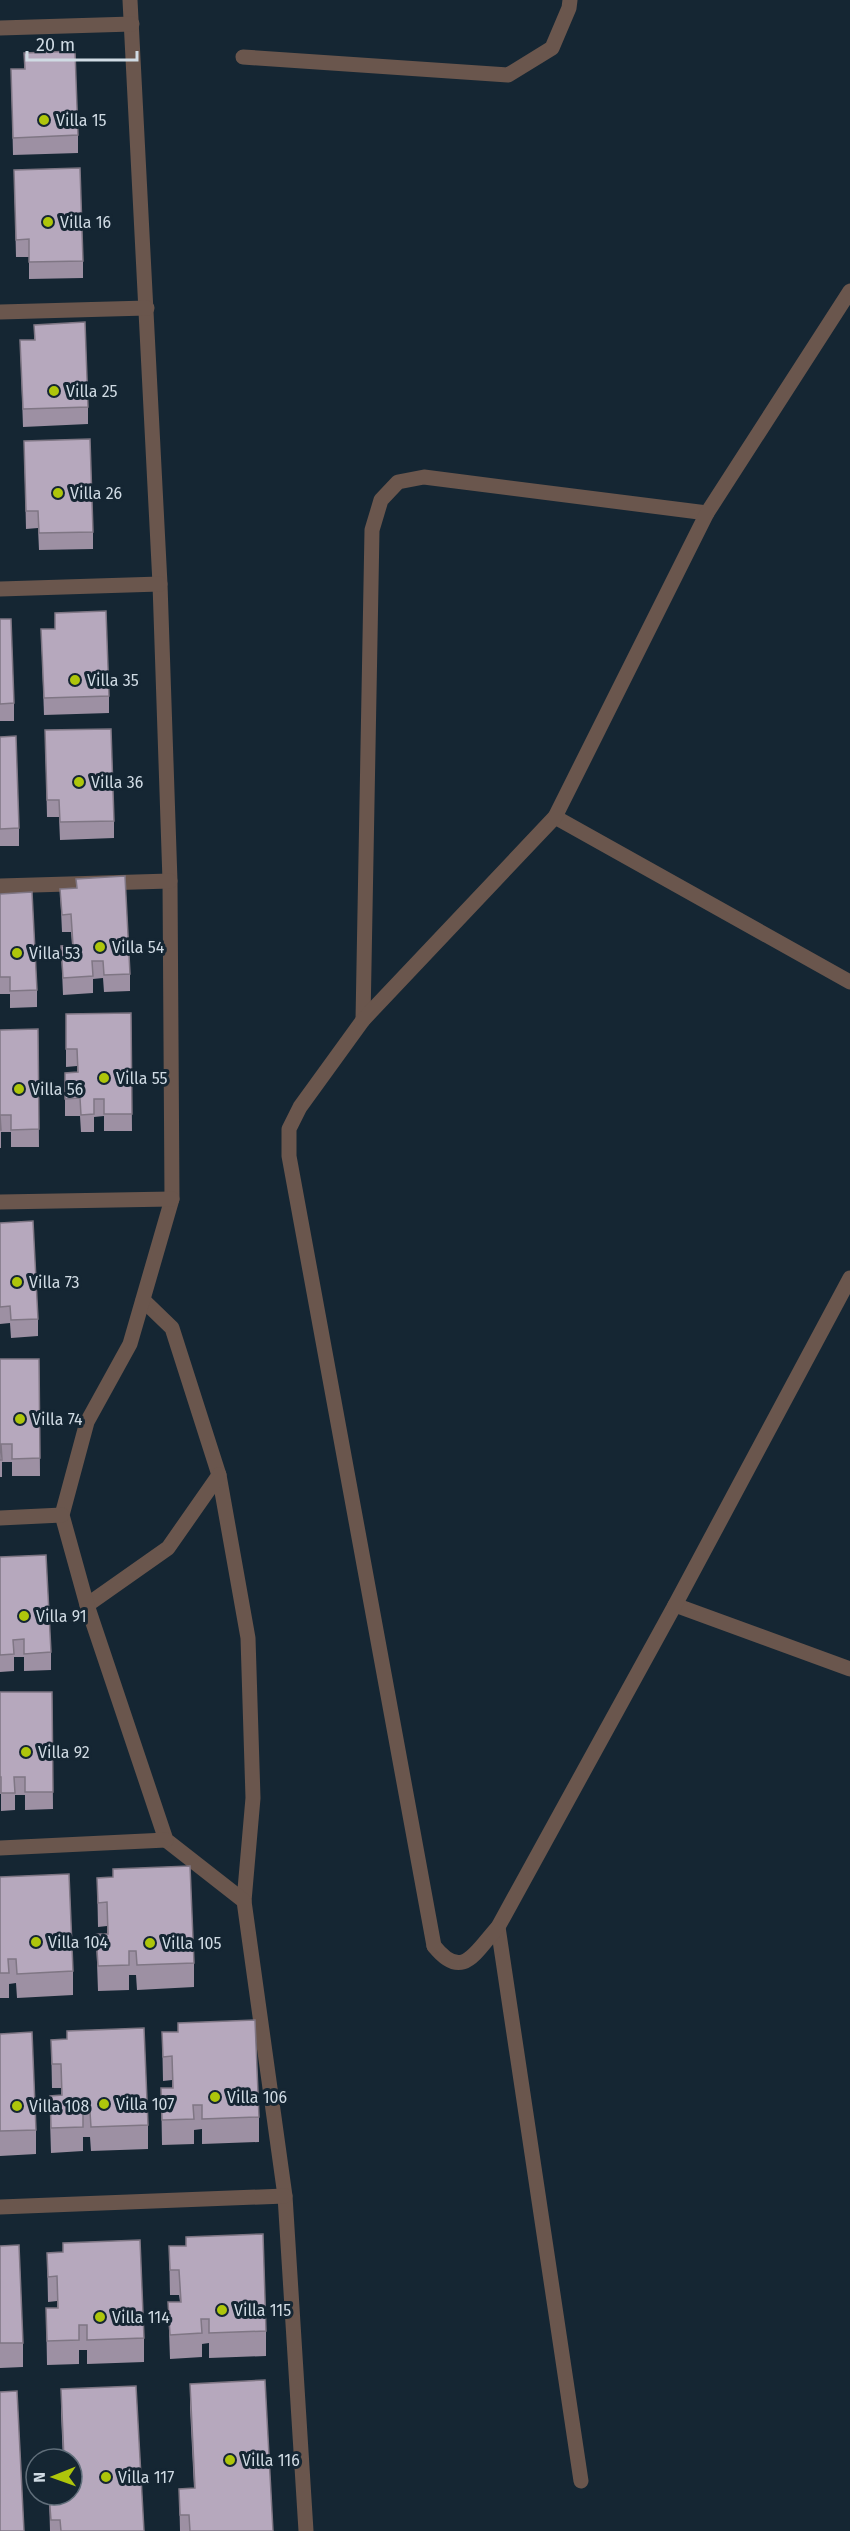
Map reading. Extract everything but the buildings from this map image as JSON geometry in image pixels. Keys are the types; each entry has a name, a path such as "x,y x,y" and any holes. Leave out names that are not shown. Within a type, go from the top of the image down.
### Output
{"street":[{"path":"130,0 160,584 170,881 172,1199 130,1344 87,1422 62,1515 87,1605 166,1840 244,1901"},
{"path":"243,57 508,75 552,48 569,8 570,0"},
{"path":"0,28 132,24"},
{"path":"850,291 707,513 555,817 363,1020 300,1107 289,1130 289,1155 434,1946 445,1959 455,1964 467,1962 498,1927 675,1605 850,1278"},
{"path":"0,312 147,308"},
{"path":"363,1020 372,530 381,500 398,482 424,477 707,513"},
{"path":"0,589 160,584"},
{"path":"555,817 850,982"},
{"path":"0,886 170,881"},
{"path":"0,1202 172,1199"},
{"path":"143,1300 172,1328 219,1475 248,1638 253,1798 244,1901 285,2196 306,2531"},
{"path":"87,1605 168,1548 219,1475"},
{"path":"0,1518 62,1515"},
{"path":"675,1605 850,1669"},
{"path":"0,1848 166,1840"},
{"path":"498,1927 581,2481"},
{"path":"0,2207 285,2196"}],"place":[{"name":"Villa 15","path":"44,120"},
{"name":"Villa 16","path":"48,222"},
{"name":"Villa 25","path":"54,391"},
{"name":"Villa 26","path":"58,493"},
{"name":"Villa 35","path":"75,680"},
{"name":"Villa 36","path":"79,782"},
{"name":"Villa 54","path":"100,947"},
{"name":"Villa 53","path":"17,953"},
{"name":"Villa 55","path":"104,1078"},
{"name":"Villa 56","path":"19,1089"},
{"name":"Villa 73","path":"17,1282"},
{"name":"Villa 74","path":"20,1419"},
{"name":"Villa 91","path":"24,1616"},
{"name":"Villa 92","path":"26,1752"},
{"name":"Villa 104","path":"36,1942"},
{"name":"Villa 105","path":"150,1943"},
{"name":"Villa 106","path":"215,2097"},
{"name":"Villa 107","path":"104,2104"},
{"name":"Villa 108","path":"17,2106"},
{"name":"Villa 115","path":"222,2310"},
{"name":"Villa 114","path":"100,2317"},
{"name":"Villa 116","path":"230,2460"},
{"name":"Villa 117","path":"106,2477"}]}
